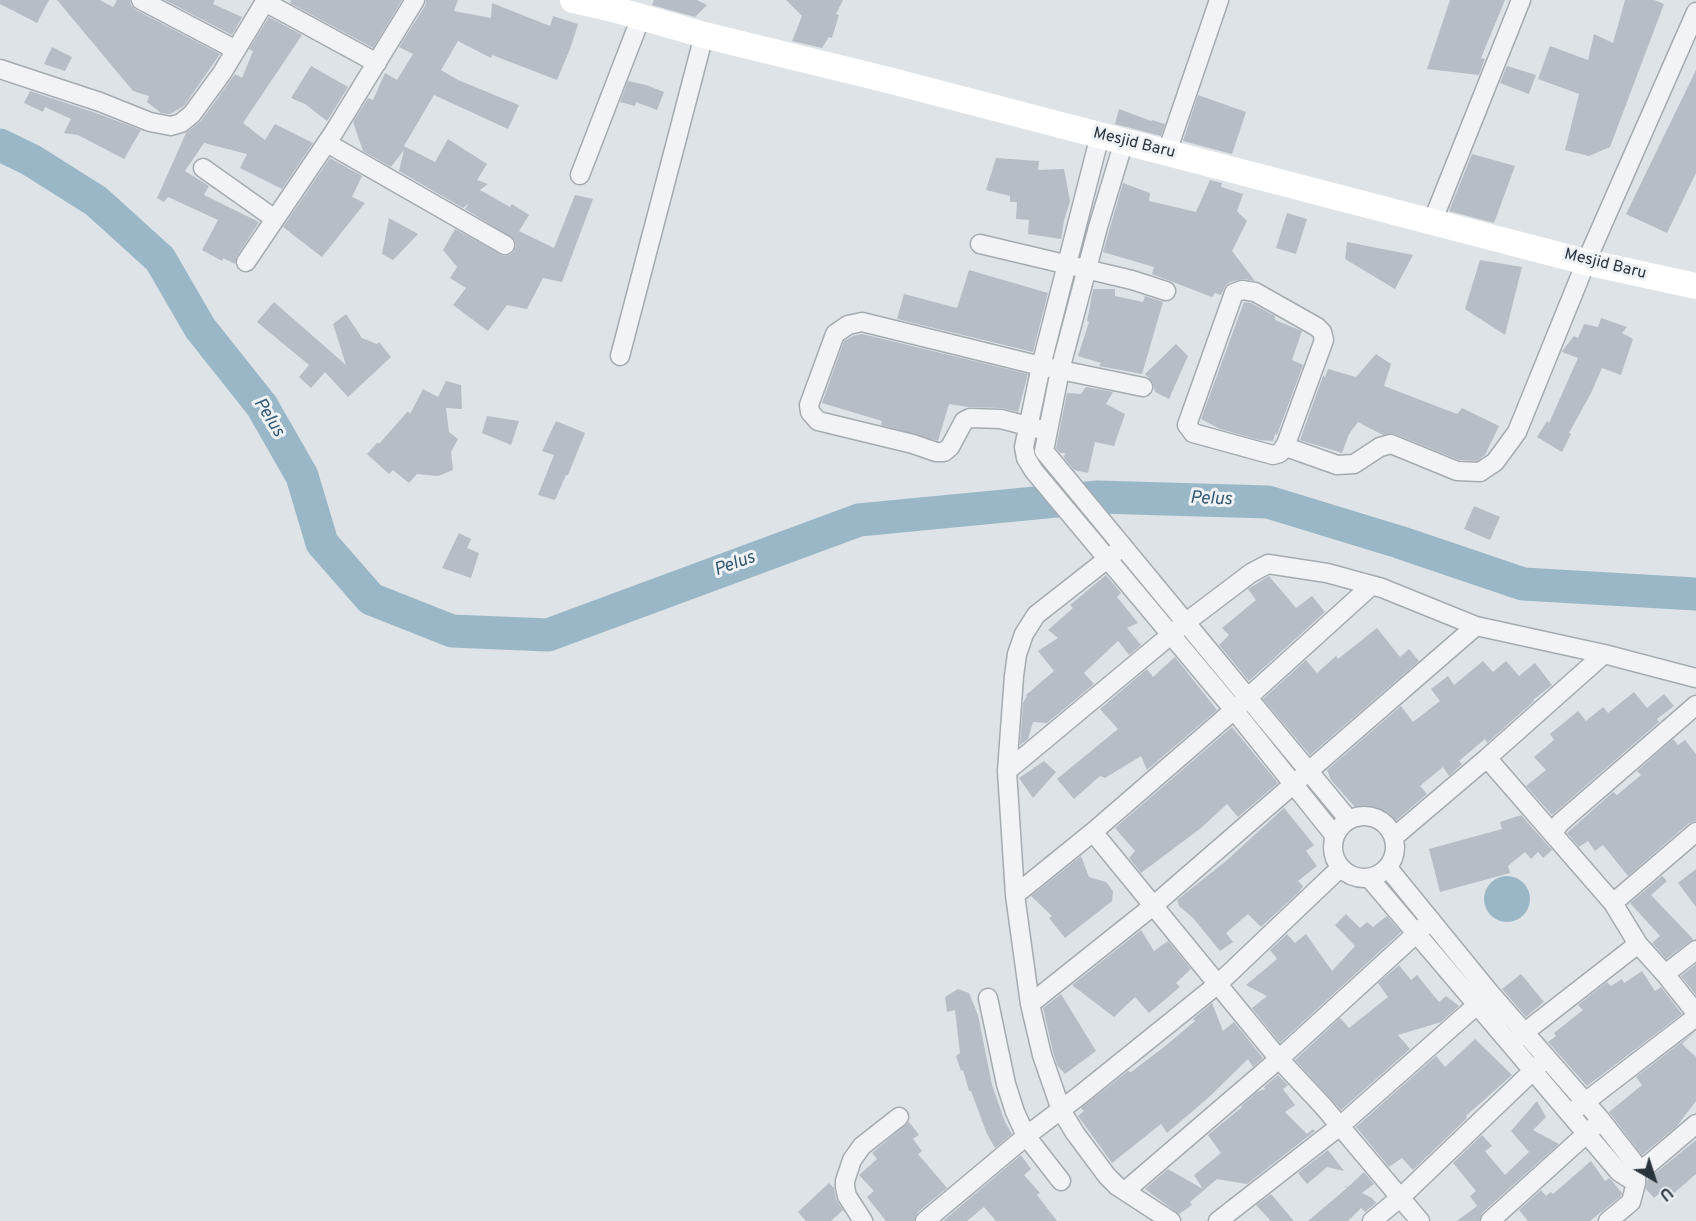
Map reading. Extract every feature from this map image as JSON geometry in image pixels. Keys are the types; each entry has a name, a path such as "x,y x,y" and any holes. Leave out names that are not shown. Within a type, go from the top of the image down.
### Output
{"street":[{"path":"141,0 236,50"},
{"path":"246,262 327,143 415,0"},
{"name":"Mesjid Baru","path":"573,0 1433,220 1586,262 1696,286"},
{"path":"1167,152 1219,0"},
{"path":"1433,220 1521,0"},
{"path":"0,69 100,102 150,122 171,126 181,123 192,114 236,50 265,1 378,63"},
{"path":"1286,444 1289,448 1338,465 1354,464 1380,447 1391,444 1457,471 1480,472 1495,462 1517,432 1586,262 1696,12"},
{"path":"580,175 641,17"},
{"path":"620,356 704,35"},
{"path":"1112,138 1067,263 1028,427 1024,447 1026,458 1034,471 1234,710 1335,836"},
{"path":"1112,138 1087,270 1060,370 1044,451 1048,459 1248,696 1349,820"},
{"path":"327,143 505,245"},
{"path":"203,168 275,219"},
{"path":"980,244 1067,263 1166,291"},
{"path":"1242,290 1255,292 1322,332 1324,340 1286,444 1280,453 1273,455 1193,433 1187,425 1234,293 1242,290"},
{"path":"1047,431 1001,418 970,418 964,421 950,447 944,452 936,452 913,444 818,421 810,412 809,405 835,334 848,325 862,322 1041,366 1143,387"},
{"path":"1119,542 1036,615 1024,634 1014,676 1007,771 1015,895 1030,1004 1056,1114 1075,1133 1107,1176 1125,1191 1171,1221"},
{"path":"1007,771 1185,623 1251,573 1268,564 1327,573 1371,586 1476,626 1604,654 1696,678"},
{"path":"1015,895 1093,832 1234,710 1371,586"},
{"path":"1030,1004 1153,906 1476,626"},
{"path":"1394,837 1604,654"},
{"path":"1552,833 1575,809 1696,705"},
{"path":"1487,758 1613,903 1638,944 1665,974 1696,1015 1570,1114"},
{"path":"1359,816 1370,816 1389,827 1396,848 1394,858 1380,875 1370,879 1359,878 1348,875 1340,868 1333,847 1335,836 1349,820 1359,816"},
{"path":"1093,832 1279,1059 1340,1126 1420,1221"},
{"path":"1613,903 1696,832"},
{"path":"925,1221 1028,1134 1218,984 1340,868"},
{"path":"1388,868 1431,920 1484,999 1510,1045 1618,1172 1636,1177"},
{"path":"1370,879 1418,933 1484,999 1524,1032 1601,1120 1633,1161 1636,1177 1631,1202 1608,1221"},
{"path":"1125,1191 1279,1059 1431,920"},
{"path":"1510,1045 1638,944"},
{"path":"1665,974 1696,950"},
{"path":"988,998 1006,1084 1015,1112 1061,1181"},
{"path":"1218,1221 1340,1126 1484,999"},
{"path":"1372,1221 1401,1197 1547,1057"},
{"path":"863,1221 847,1196 845,1181 852,1161 862,1146 899,1117"},
{"path":"1490,1221 1601,1120"},
{"path":"1636,1177 1696,1124"}],"water":[{"path":"1507,876 1523,883 1530,899 1523,915 1507,922 1491,915 1484,899 1491,883"}],"building":[{"path":"0,0 49,0 37,23 0,4"},
{"path":"57,0 100,0 113,7 117,0 130,0 136,10 220,54 184,106 170,114 161,113 147,102 149,96 133,91"},
{"path":"165,0 215,0 213,4 242,17 232,35"},
{"path":"291,0 402,0 373,48 290,3"},
{"path":"426,0 458,0 454,11 491,18 492,3 550,26 553,16 578,24 557,80 492,55 491,58 458,41 441,70 458,80 519,105 508,129 434,95 404,146 435,162 448,139 487,164 477,180 488,184 480,190 510,207 512,204 529,215 519,231 554,248 575,195 593,199 562,282 543,278 527,309 507,305 488,331 453,305 466,288 450,278 457,267 443,250 455,229 504,256 514,251 516,246 514,239 465,209 469,203 463,208 399,171 404,150 391,167 363,151 353,122 368,98 373,100 385,73 397,80 413,54 399,47 425,6"},
{"path":"654,0 697,0 707,5 695,17 652,5"},
{"path":"786,0 843,0 836,14 839,15 832,38 829,37 822,48 792,41 802,16"},
{"path":"1450,0 1505,0 1481,58 1485,59 1479,75 1427,69"},
{"path":"1625,0 1654,0 1664,4 1610,147 1589,156 1565,150 1579,94 1538,79 1550,46 1588,60 1594,34 1613,43"},
{"path":"269,17 302,35 243,123 265,140 275,124 313,143 282,189 240,168 247,154 204,143 185,171 209,186 204,195 259,222 237,256 235,264 223,258 222,261 202,250 218,220 168,197 164,202 157,198 186,133 201,121 235,74 242,78 253,51 249,49"},
{"path":"52,47 72,57 65,71 44,64"},
{"path":"311,66 348,87 327,121 305,104 291,98"},
{"path":"1507,66 1536,75 1529,94 1500,83"},
{"path":"1696,70 1696,173 1667,233 1626,214"},
{"path":"628,81 664,92 657,110 636,102 635,106 620,102"},
{"path":"30,91 141,130 124,159 78,135 64,133 71,119 45,107 43,112 24,103"},
{"path":"1198,95 1246,112 1232,154 1183,141"},
{"path":"1119,109 1165,124 1161,136 1115,124"},
{"path":"1472,154 1515,166 1494,223 1449,211"},
{"path":"330,158 362,176 352,197 365,203 322,257 283,227"},
{"path":"996,158 1039,161 1038,170 1064,169 1070,201 1061,239 1028,234 1029,220 1016,219 1017,202 1010,202 1010,196 986,190"},
{"path":"1210,180 1222,183 1221,187 1243,194 1237,211 1247,221 1232,251 1255,281 1243,279 1230,282 1221,295 1215,293 1212,297 1152,274 1154,267 1103,252 1123,183 1150,193 1149,201 1196,212"},
{"path":"1287,213 1307,219 1296,254 1276,248"},
{"path":"389,218 418,234 393,260 382,254"},
{"path":"1347,242 1413,255 1395,289 1345,259"},
{"path":"1480,260 1522,267 1505,335 1465,309"},
{"path":"969,270 1048,293 1033,352 897,319 904,294 957,308"},
{"path":"1093,289 1115,289 1115,296 1143,302 1145,296 1163,302 1142,374 1099,366 1101,363 1078,356 1089,322 1087,321"},
{"path":"274,302 346,365 333,324 346,314 362,338 377,344 379,342 391,357 348,397 325,372 311,388 299,377 309,365 257,322"},
{"path":"1244,302 1251,303 1275,316 1275,320 1302,331 1292,360 1303,365 1273,441 1259,440 1220,429 1201,419"},
{"path":"1601,318 1627,327 1622,333 1633,339 1621,375 1602,368 1569,433 1571,434 1562,452 1537,437 1547,421 1549,423 1578,358 1562,352 1563,350 1574,336 1578,338 1584,324 1598,327"},
{"path":"862,334 1028,374 1018,412 1002,408 949,404 938,441 881,425 882,421 822,403 844,341"},
{"path":"1176,344 1188,356 1169,399 1155,392 1153,383 1145,374"},
{"path":"1376,354 1391,364 1384,386 1457,414 1462,408 1499,426 1485,455 1477,461 1459,460 1395,434 1383,435 1358,422 1349,434 1342,453 1300,440 1323,376 1325,377 1328,369 1356,377"},
{"path":"446,381 461,385 462,409 446,408 449,432 458,439 451,452 453,470 438,476 417,474 409,483 393,470 389,474 367,454 408,411 410,414 423,389 438,397"},
{"path":"1086,387 1113,392 1106,404 1125,414 1114,446 1095,442 1088,473 1074,470 1064,458 1065,453 1060,453 1056,448 1067,393 1081,394"},
{"path":"487,416 519,421 511,445 482,433"},
{"path":"556,421 585,433 555,500 538,495 554,455 542,451"},
{"path":"1474,506 1500,517 1490,540 1464,529"},
{"path":"459,533 471,539 467,548 479,553 471,578 442,568"},
{"path":"1106,575 1121,593 1117,597 1138,623 1127,628 1141,645 1129,655 1118,641 1084,673 1094,684 1047,723 1033,722 1028,739 1020,745 1023,703 1026,695 1054,671 1038,651 1058,638 1048,630 1073,608 1070,605"},
{"path":"1269,576 1296,608 1312,596 1325,612 1249,681 1219,645 1229,635 1222,628 1256,600 1248,589"},
{"path":"1377,628 1400,657 1409,649 1419,661 1310,755 1263,699 1306,660 1317,673 1336,656 1338,659"},
{"path":"1175,657 1217,710 1147,770 1141,756 1105,778 1100,776 1074,799 1057,779 1118,729 1100,709 1147,669 1153,677"},
{"path":"1483,661 1493,672 1506,661 1519,676 1535,663 1552,685 1487,743 1485,739 1459,761 1462,764 1449,776 1443,767 1420,786 1427,794 1392,824 1383,813 1380,815 1372,807 1362,815 1331,780 1327,770 1401,706 1413,722 1440,701 1431,689 1448,676 1454,685"},
{"path":"1634,692 1647,708 1664,694 1674,706 1657,719 1659,722 1552,815 1526,786 1546,770 1534,757 1554,740 1550,734 1578,711 1586,721 1603,707 1608,713"},
{"path":"1232,727 1278,783 1238,817 1227,804 1201,828 1141,873 1129,858 1135,851 1115,828"},
{"path":"1673,739 1678,745 1685,740 1696,754 1696,821 1689,823 1628,876 1603,845 1595,851 1588,841 1579,847 1567,833 1613,792 1617,795 1641,775 1637,771"},
{"path":"1044,761 1056,772 1033,798 1019,778"},
{"path":"1284,808 1314,845 1306,851 1317,866 1298,881 1303,886 1299,892 1261,927 1248,914 1226,933 1233,942 1220,951 1193,918 1179,906 1177,900 1226,861"},
{"path":"1521,815 1552,850 1543,858 1538,852 1531,859 1525,852 1508,866 1510,873 1440,892 1429,849 1502,829 1500,822"},
{"path":"1081,856 1089,877 1106,882 1113,891 1112,901 1065,938 1049,918 1052,916 1031,896"},
{"path":"1696,869 1696,907 1678,883"},
{"path":"1662,876 1667,881 1651,895 1693,939 1666,959 1652,943 1660,936 1630,903"},
{"path":"1346,914 1360,928 1367,922 1373,927 1387,916 1401,932 1280,1043 1252,1008 1267,996 1246,985 1277,959 1270,950 1287,934 1295,943 1306,934 1332,971 1355,946 1335,925"},
{"path":"1141,930 1154,951 1168,941 1191,969 1176,983 1180,987 1149,1013 1135,997 1114,1017 1072,985"},
{"path":"1696,964 1696,995 1681,976"},
{"path":"1399,965 1411,980 1417,975 1439,1002 1446,996 1459,1006 1441,1022 1398,1035 1410,1049 1341,1110 1295,1060 1340,1018 1349,1028 1388,997 1378,983"},
{"path":"1642,971 1655,991 1661,987 1682,1014 1587,1086 1548,1042 1556,1036 1554,1033 1583,1010 1578,1005 1607,982 1611,986 1622,979 1624,983"},
{"path":"1521,974 1544,1002 1526,1017 1502,989"},
{"path":"958,989 969,993 978,1015 992,1085 1005,1122 1012,1134 995,1148 987,1134 956,1056 960,1053 955,1010 947,1012 945,997"},
{"path":"1061,994 1096,1051 1065,1074 1057,1065 1043,1008"},
{"path":"1212,1003 1223,1031 1234,1022 1263,1058 1253,1067 1248,1059 1208,1098 1167,1133 1161,1124 1112,1163 1078,1116 1084,1111 1081,1108 1128,1071 1131,1072 1164,1047"},
{"path":"1696,1031 1682,1044 1696,1057 1696,1101 1677,1126 1642,1155 1609,1112 1642,1085 1636,1077"},
{"path":"1475,1039 1512,1075 1466,1116 1467,1118 1413,1170 1402,1158 1389,1167 1356,1127 1436,1056 1445,1067"},
{"path":"1278,1075 1288,1085 1283,1089 1295,1105 1285,1112 1307,1134 1313,1129 1315,1131 1247,1184 1217,1179 1190,1202 1192,1205 1179,1214 1145,1189 1168,1169 1203,1189 1194,1175 1221,1153 1208,1135 1257,1092 1265,1089 1264,1087"},
{"path":"1537,1101 1546,1117 1533,1130 1559,1144 1482,1213 1479,1221 1457,1221 1477,1206 1470,1196 1476,1191 1453,1163 1482,1135 1492,1146 1485,1151 1505,1175 1529,1152 1511,1131"},
{"path":"909,1122 919,1135 913,1139 922,1151 918,1154 947,1188 918,1212 914,1221 886,1221 867,1197 874,1191 859,1175 877,1159 872,1153"},
{"path":"1696,1140 1696,1174 1666,1200 1660,1193 1654,1198 1646,1189 1647,1180"},
{"path":"1328,1150 1344,1171 1327,1167 1307,1184 1298,1173"},
{"path":"1021,1155 1031,1169 1024,1175 1040,1193 1037,1195 1057,1221 996,1221 984,1207 967,1221 943,1221"},
{"path":"1591,1161 1605,1181 1609,1178 1622,1193 1590,1221 1528,1221 1519,1210 1541,1190 1546,1196 1551,1192 1553,1194"},
{"path":"1364,1172 1374,1184 1362,1193 1376,1203 1365,1212 1361,1208 1348,1221 1308,1221 1347,1188 1345,1186 1348,1187"},
{"path":"829,1183 834,1188 836,1199 843,1210 831,1221 806,1221 798,1212"},
{"path":"1271,1194 1294,1221 1271,1221 1256,1205"}],"waterway":[{"name":"Pelus","path":"0,145 31,160 96,201 160,259 200,328 262,406 302,476 322,543 371,599 452,631 548,635 859,520 1098,497 1268,502 1399,542 1523,584 1696,594"}]}
